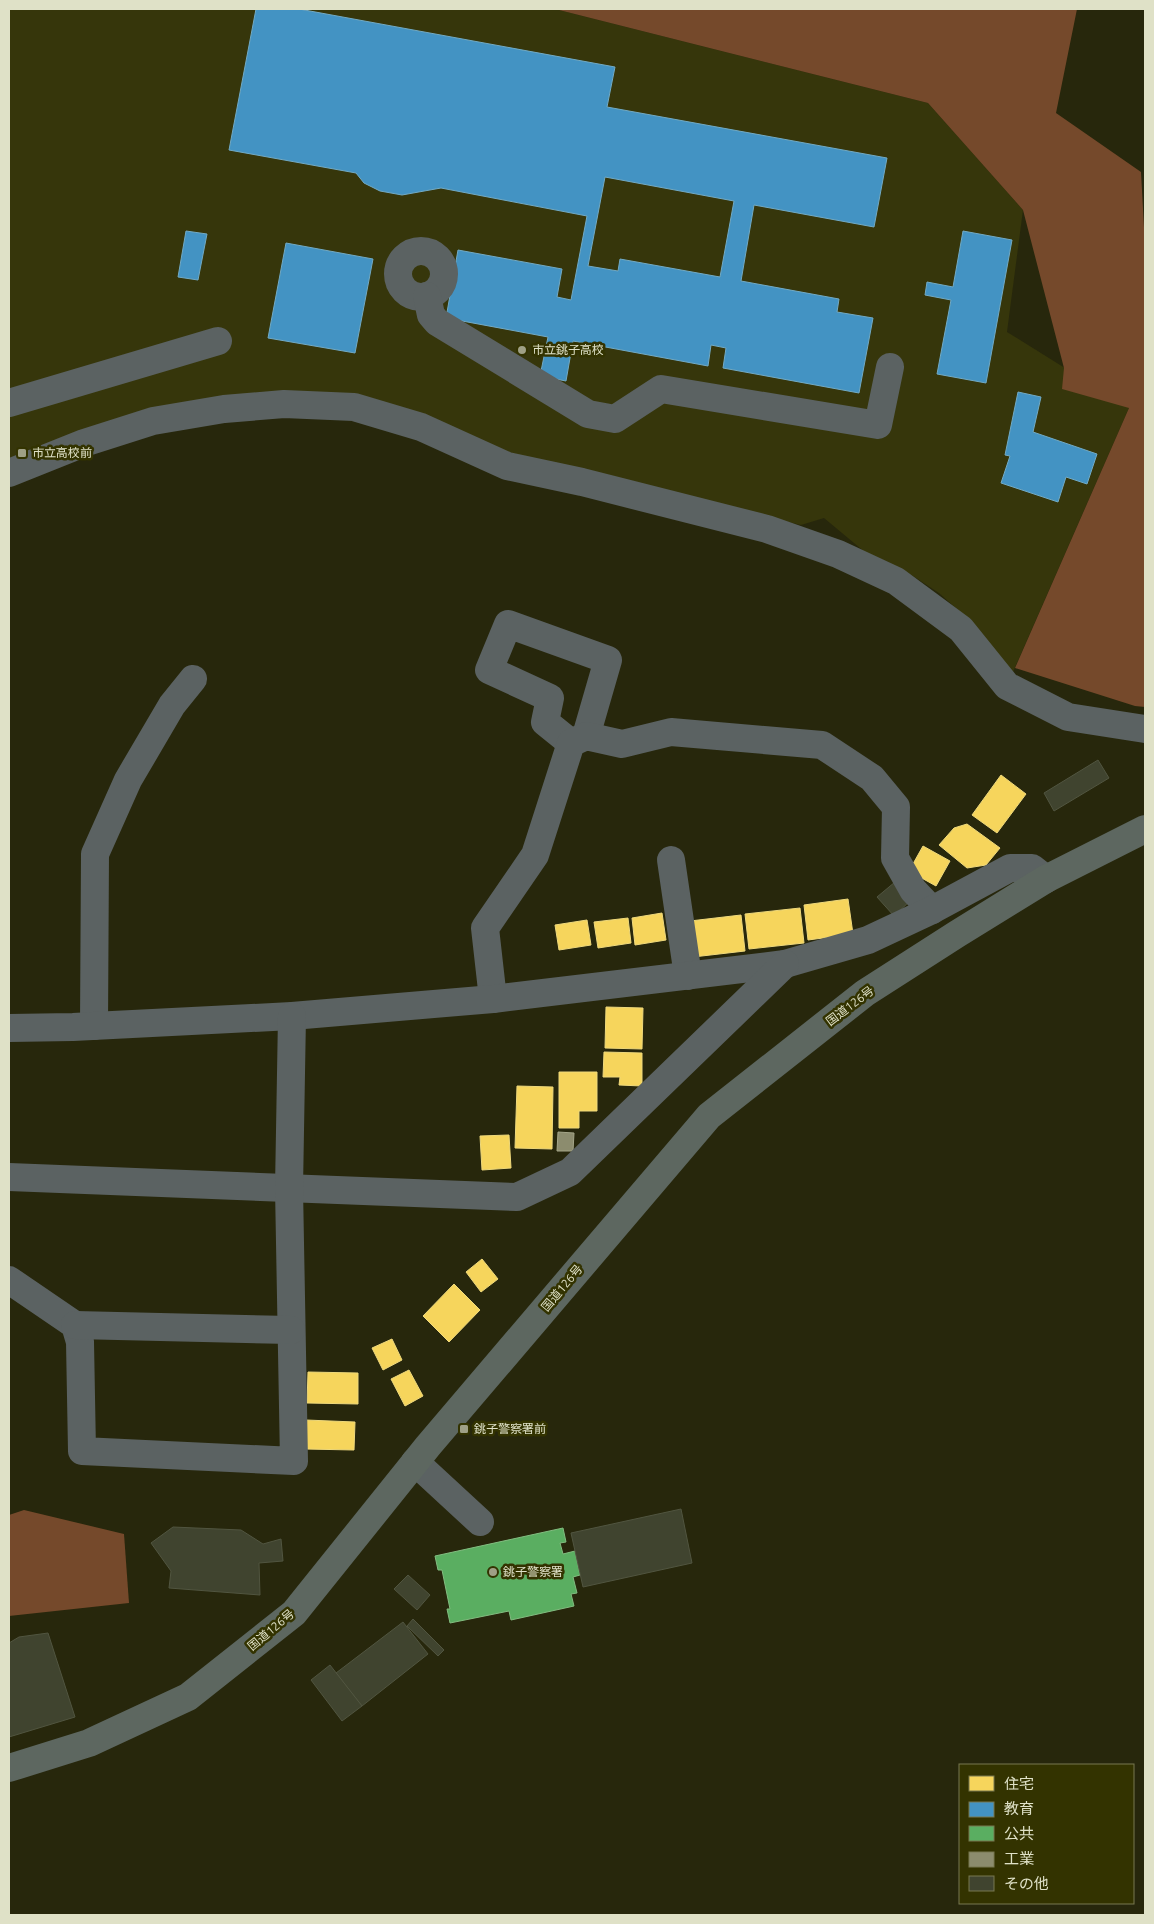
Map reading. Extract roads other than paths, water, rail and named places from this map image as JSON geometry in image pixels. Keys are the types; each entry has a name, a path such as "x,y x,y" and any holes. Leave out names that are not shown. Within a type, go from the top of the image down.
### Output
{"highway":[{"name":"国道126号","path":"9,1768 89,1743 188,1697 294,1612 415,1462 709,1116 865,993 1046,879 1145,830"}],"street":[{"path":"427,296 431,315 437,322 588,414 615,419 661,388 878,425 890,367"},
{"path":"9,403 218,341"},
{"path":"9,473 84,444 153,422 224,409 284,404 354,407 421,427 507,466 582,482 767,529 838,554 896,581 961,629 1008,686 1068,717 1145,729"},
{"path":"493,999 485,928 535,855 578,739 608,660 508,624 489,670 550,698 545,722 578,739 622,744 671,732 822,745 872,778 896,807 895,858 913,890 932,910"},
{"path":"94,1026 95,854 128,780 172,705 193,679"},
{"path":"671,860 688,976"},
{"path":"9,1028 94,1026 292,1016 493,999 785,964 868,940 932,910 1010,868 1032,868 1046,879"},
{"path":"9,1177 517,1196 570,1172 785,964"},
{"path":"75,1325 80,1342 82,1451 294,1461 289,1188 292,1016"},
{"path":"9,1280 75,1325 291,1330"},
{"path":"415,1462 480,1522"}],"place":[{"name":"市立銚子高校","path":"522,350"},
{"name":"市立高校前","path":"22,453"},
{"name":"銚子警察署前","path":"464,1429"},
{"name":"銚子警察署","path":"493,1572"}]}
